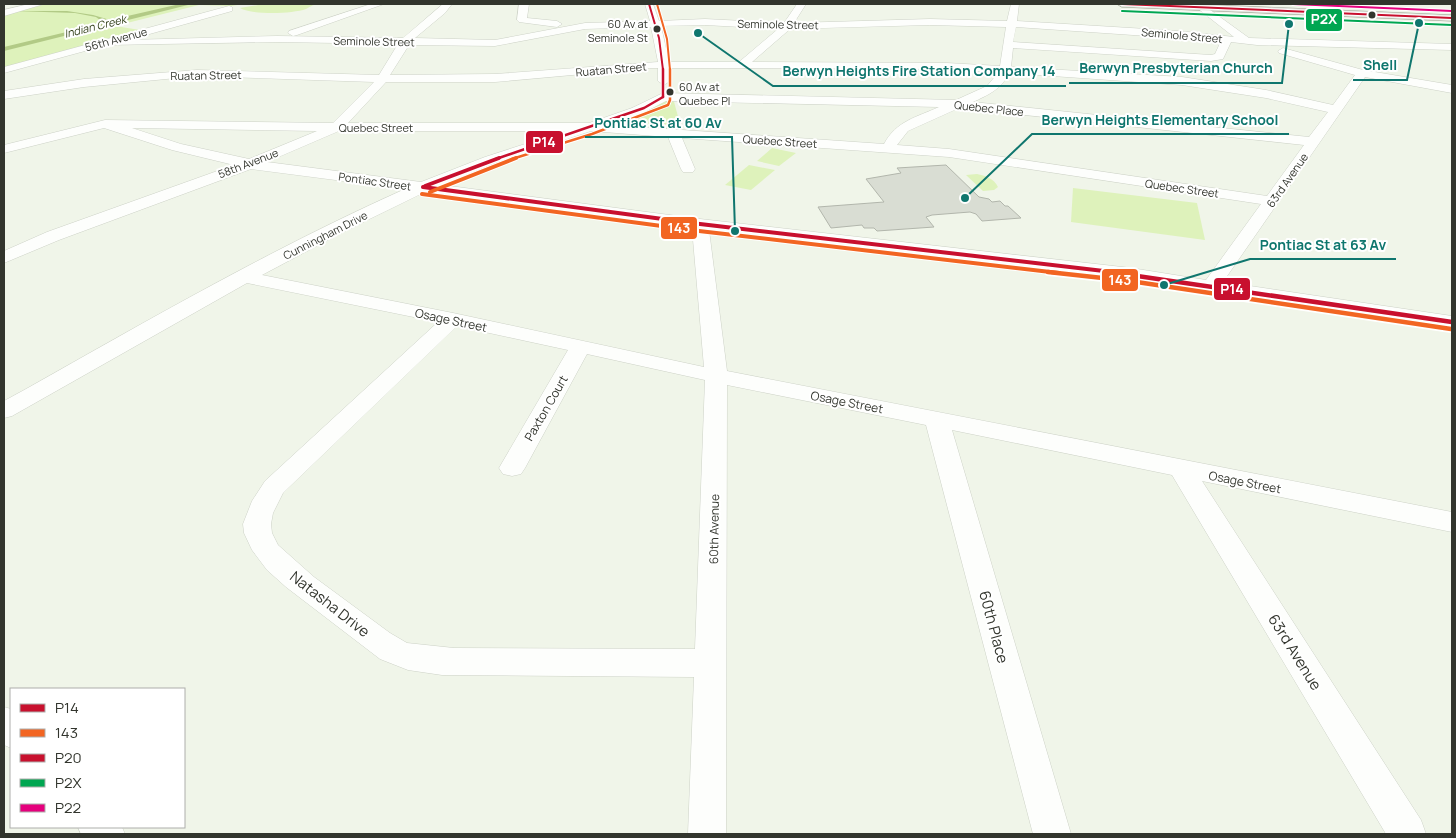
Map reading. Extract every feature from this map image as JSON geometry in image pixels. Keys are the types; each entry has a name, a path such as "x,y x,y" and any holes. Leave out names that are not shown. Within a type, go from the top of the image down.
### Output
{"main road":[{"path":"1122,4 1452,12"},
{"path":"1198,5 1452,19"}],"street":[{"path":"4,12 39,4"},
{"path":"277,38 379,4"},
{"name":"58th Avenue","path":"4,258 54,236 250,164 337,127 383,79 405,42 442,11 447,4"},
{"path":"524,4 522,18 526,21 585,26"},
{"path":"649,4 657,23 664,65 664,98"},
{"path":"742,66 787,26 801,4"},
{"path":"889,148 895,136 903,128 989,90 1000,80 1006,70 1015,4"},
{"path":"1198,5 1246,41 1362,73 1452,89"},
{"name":"56th Avenue","path":"4,70 229,9"},
{"name":"Seminole Street","path":"104,42 138,43 277,38 405,42 501,42 585,26 713,22 787,26 914,22 1012,24 1187,35 1246,41 1452,46"},
{"path":"1008,45 1211,58 1219,57 1227,39"},
{"name":"Ruatan Street","path":"4,95 84,83 191,74 383,79 512,77 664,65 947,66 1182,81 1266,94 1336,110"},
{"name":"63rd Avenue","path":"1211,286 1362,73"},
{"name":"Quebec Place","path":"664,98 956,104 1313,142"},
{"name":"Cunningham Drive","path":"4,412 161,321 322,236 423,187 507,153 589,127 654,104 664,98"},
{"name":"Quebec Street","path":"4,149 105,124 337,127 589,127 949,153 1080,174 1272,201"},
{"name":"Pontiac Street","path":"105,124 177,147 250,164 700,224 1084,269 1452,322"},
{"path":"674,134 688,169"},
{"name":"60th Avenue","path":"700,224 716,376 707,834"},
{"name":"Osage Street","path":"244,277 453,319 716,376 1182,470 1452,522"},
{"name":"Natasha Drive","path":"453,319 274,487 264,501 257,520 259,538 264,549 314,594 376,640 388,648 410,657 452,661 517,663 711,663"},
{"name":"Paxton Court","path":"512,468 580,348"},
{"name":"60th Place","path":"937,420 1052,834"},
{"name":"63rd Avenue","path":"1182,470 1407,834"}],"shaded area":[{"path":"46,4 244,4 231,6 199,5 115,26 140,30 4,69 4,15"},
{"path":"264,4 317,4 300,11 282,13 253,12 240,8"},
{"path":"673,98 683,135 589,127"},
{"path":"772,148 796,153 779,166 757,161"},
{"path":"749,165 775,170 751,190 725,185"},
{"path":"977,174 992,179 998,187 994,190 983,191 966,175"},
{"path":"1073,188 1197,203 1205,240 1071,222"}],"water":[{"name":"Indian Creek","path":"180,4 192,4 4,51 4,47 104,23 96,17 75,13 13,11 67,11 93,15 110,20"}],"building":[{"path":"946,165 979,197 989,199 992,202 1000,201 1021,218 982,221 976,214 970,212 932,215 926,217 934,227 877,231 874,228 864,228 862,225 831,228 818,207 884,202 866,179 901,173 897,168"}],"transit line":[{"name":"P14","path":"649,4 657,27 661,49 663,97"},
{"name":"143","path":"430,192 510,160 592,134 668,105 671,88 669,51 665,27 657,4"},
{"name":"P20","path":"1122,4 1452,18"},
{"name":"P22","path":"1293,4 1452,11"},
{"name":"P2X","path":"1122,11 1452,25"},
{"name":"P14","path":"425,186 499,158 644,108 663,97"},
{"name":"P14","path":"423,187 700,224 1131,274 1452,322"},
{"name":"143","path":"422,194 699,231 1130,281 1451,329"}],"place":[{"name":"Shell","path":"1419,23"},
{"name":"Berwyn Presbyterian Church","path":"1289,24"},
{"name":"60 Av at Seminole St","path":"657,29"},
{"name":"Berwyn Heights Fire Station Company 14","path":"698,33"},
{"name":"60 Av at Quebec Pl","path":"670,92"},
{"name":"Berwyn Heights Elementary School","path":"965,198"},
{"name":"Pontiac St at 60 Av","path":"735,231"},
{"name":"Pontiac St at 63 Av","path":"1164,285"}]}
